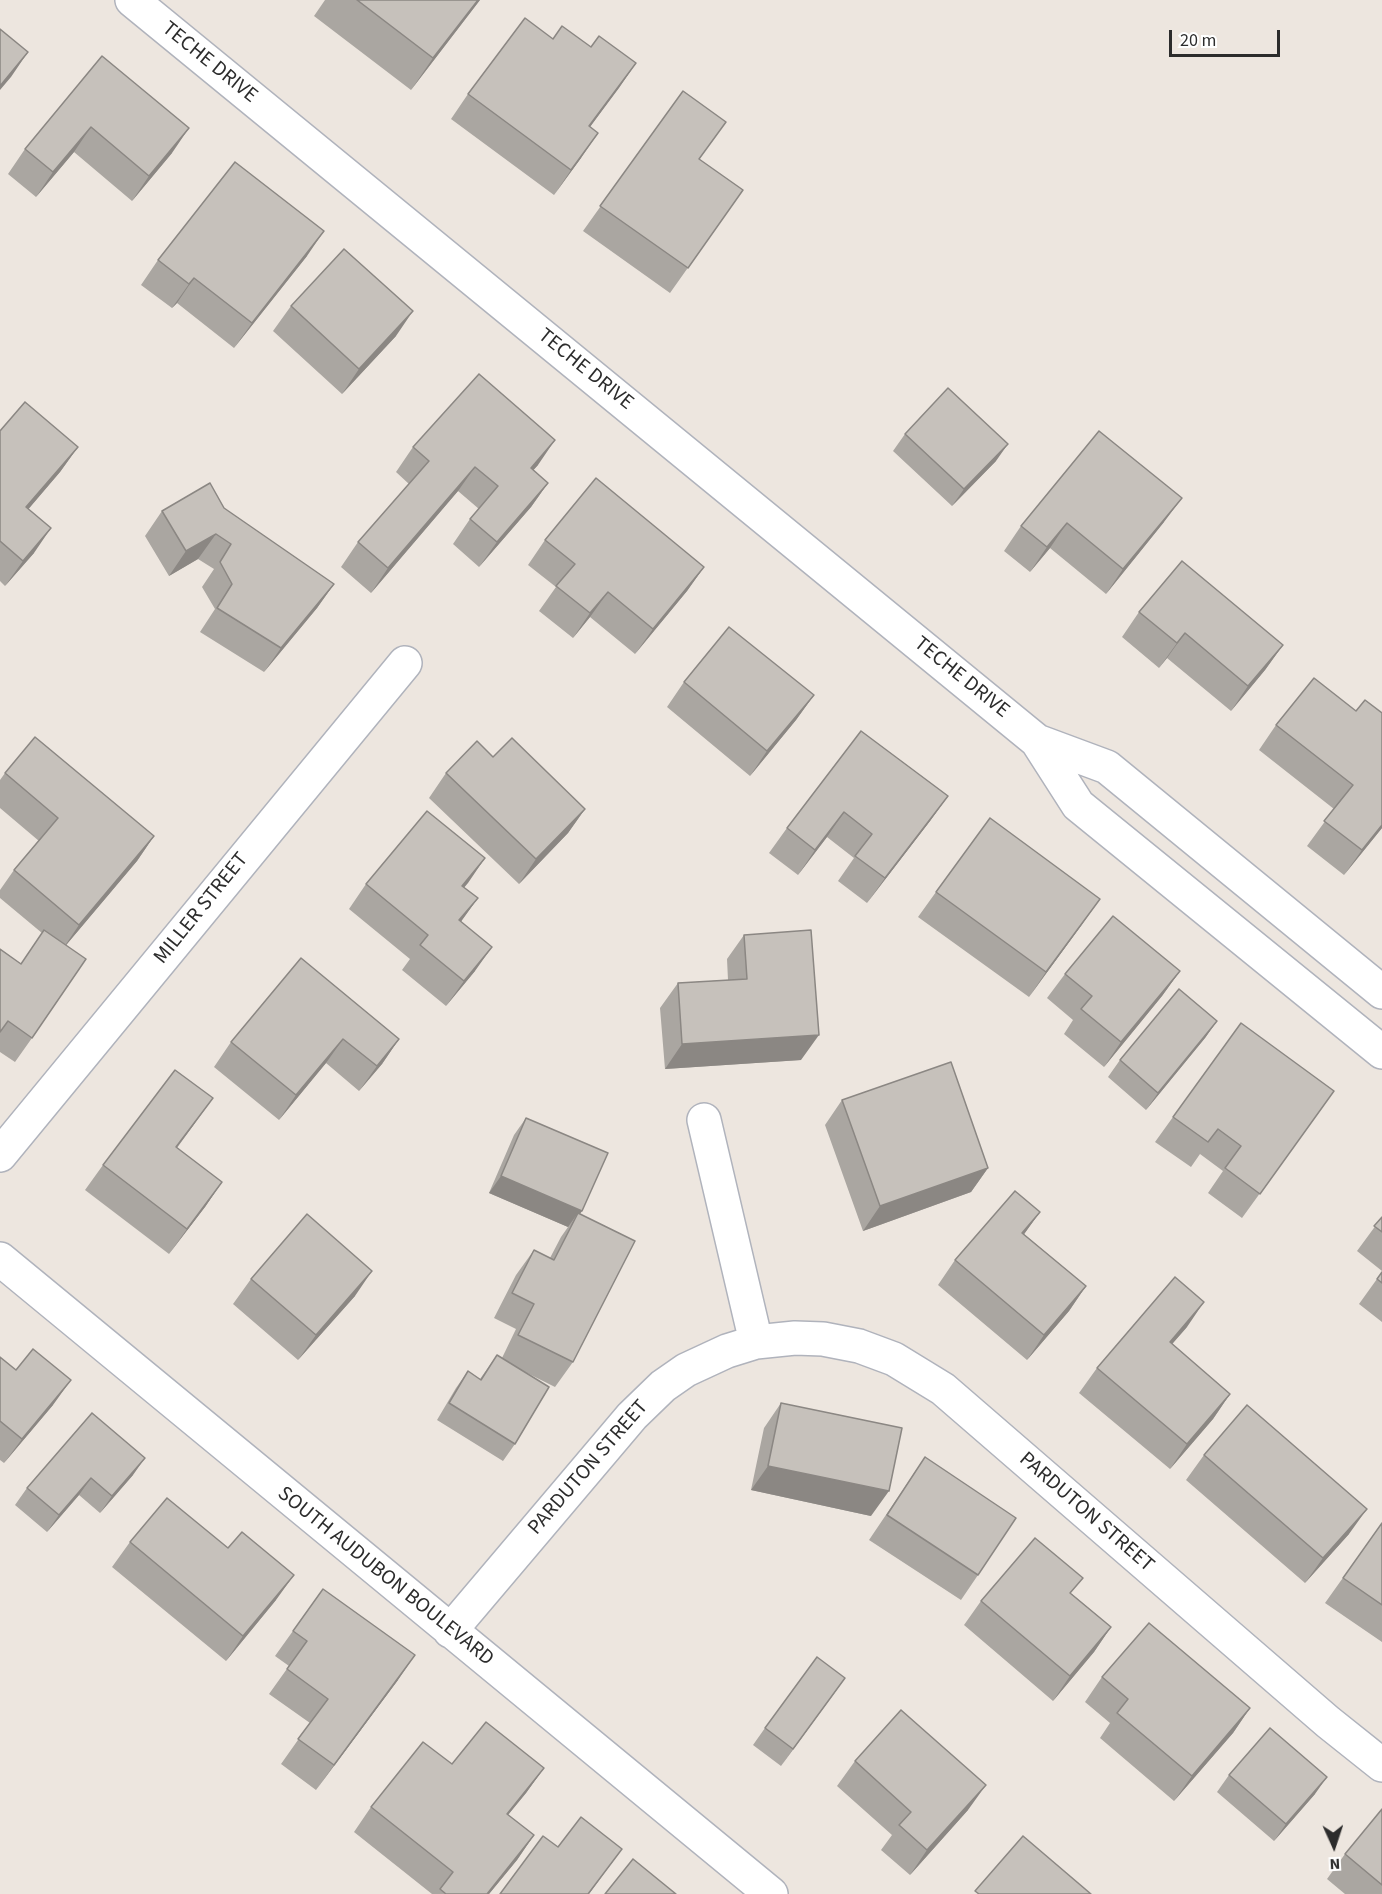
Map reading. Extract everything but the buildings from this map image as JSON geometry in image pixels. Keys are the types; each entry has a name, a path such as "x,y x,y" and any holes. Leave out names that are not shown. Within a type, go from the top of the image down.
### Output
{"street":[{"name":"TECHE DRIVE","path":"132,0 1037,741 1078,805 1382,1052"},
{"name":"MILLER STREET","path":"0,1155 405,663"},
{"name":"TECHE DRIVE","path":"1037,741 1107,767 1382,992"},
{"path":"704,1120 756,1342"},
{"name":"SOUTH AUDUBON BOULEVARD","path":"0,1259 771,1894"},
{"name":"PARDUTON STREET","path":"450,1631 632,1416 655,1394 686,1370 727,1351 756,1342 795,1338 832,1340 859,1346 894,1359 921,1373 1328,1722 1382,1765"}]}
